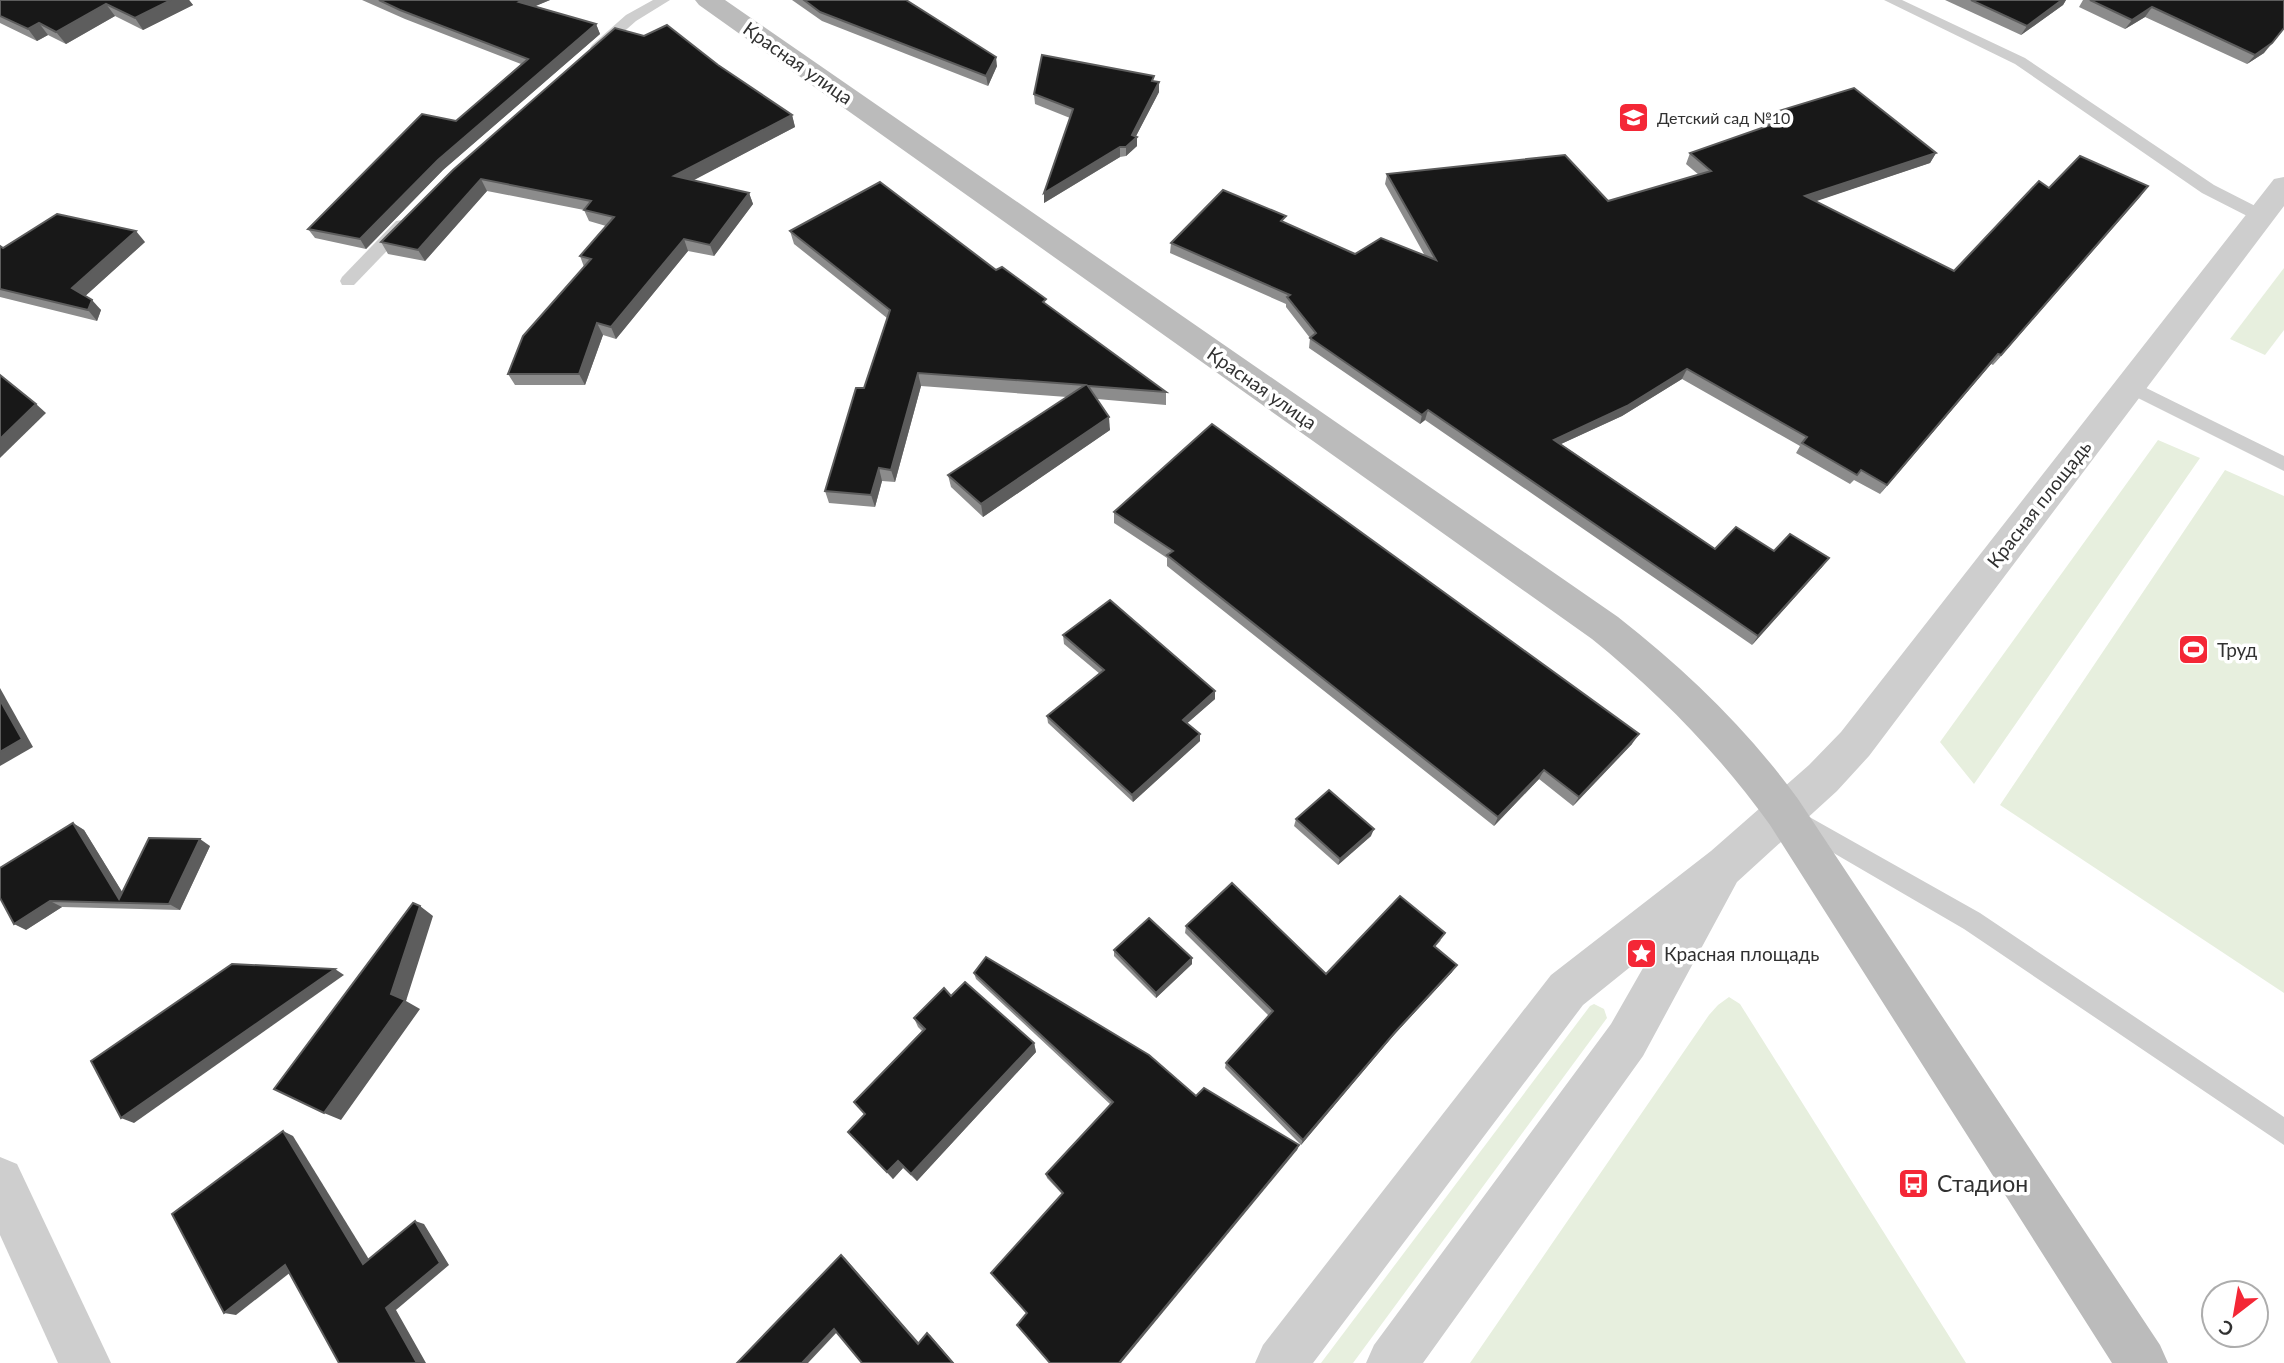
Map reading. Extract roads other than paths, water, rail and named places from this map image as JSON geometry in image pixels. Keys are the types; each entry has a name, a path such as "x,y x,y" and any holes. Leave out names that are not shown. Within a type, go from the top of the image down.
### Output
{"main road":[{"name":"Красная улица","path":"708,0 1605,628 1646,660 1719,728 1752,766 1784,812"},
{"path":"1784,812 2142,1363"}],"street":[{"name":"Красная площадь","path":"1281,1363 1567,990 1726,865 1823,778 1855,744 2284,186"},
{"name":"Красная площадь","path":"1392,1363 1627,1040 1726,865"},
{"path":"0,1181 85,1363"}],"lane":[{"path":"581,62 631,18 663,0"},
{"path":"1891,0 2020,61 2208,189 2261,216"},
{"path":"348,281 410,217"},
{"path":"2130,386 2284,464"},
{"path":"1784,812 1972,921 2284,1132"}],"place":[{"name":"Детский сад №10","path":"1634,118"},
{"name":"Труд","path":"2194,650"},
{"name":"Красная площадь","path":"1641,954"},
{"name":"Стадион","path":"1914,1184"}]}
